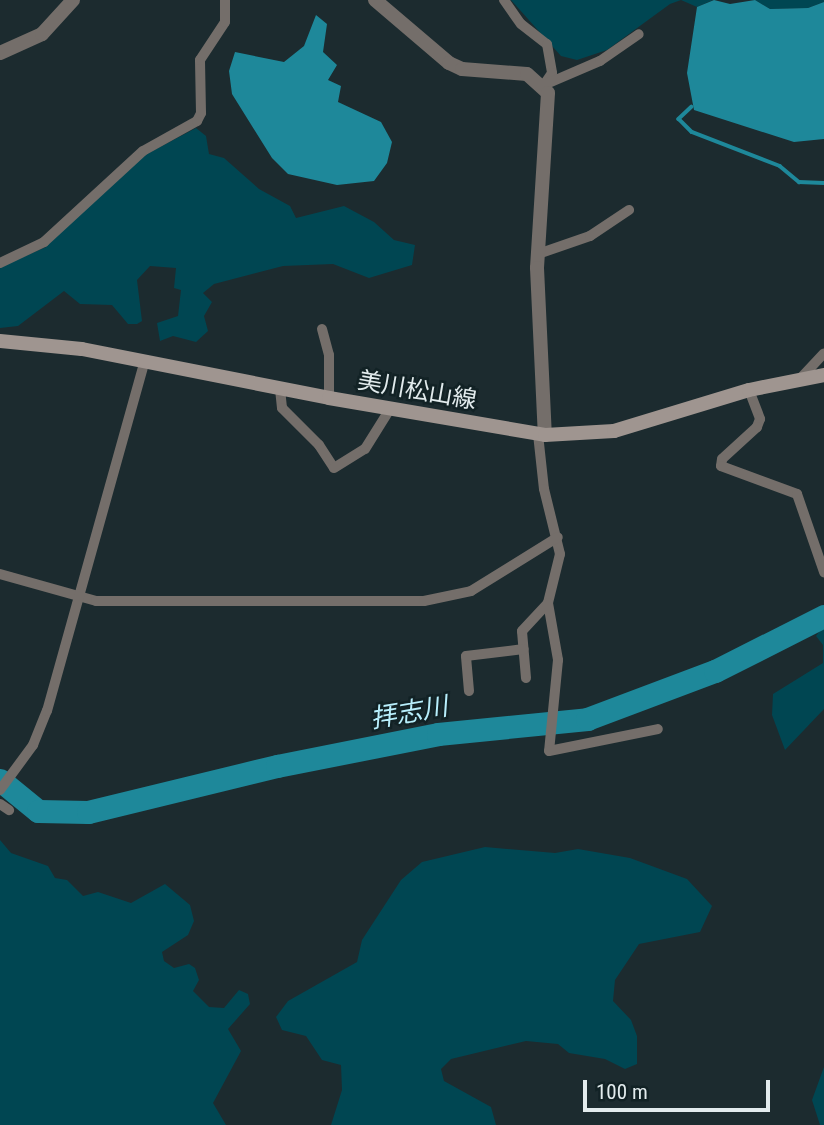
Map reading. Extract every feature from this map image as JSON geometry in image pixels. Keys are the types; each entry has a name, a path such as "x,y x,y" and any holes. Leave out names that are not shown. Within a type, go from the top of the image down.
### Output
{"main road":[{"name":"美川松山線","path":"0,341 145,360 329,398 542,434 595,434 635,426 749,390 824,375"}],"street":[{"path":"0,53 42,34 73,0"},
{"path":"0,262 44,242 143,151 197,121 201,113 200,60 225,22 225,0"},
{"path":"375,0 449,63 462,69 527,74 544,85 549,104 538,254 542,434 544,489 558,537 560,566 548,603 539,618 522,631 526,678"},
{"path":"504,0 521,24 547,44 552,73 544,85"},
{"path":"544,85 600,61 639,34"},
{"path":"538,254 590,236 629,210"},
{"path":"322,329 329,355 329,398"},
{"path":"800,379 824,353"},
{"path":"0,790 38,735 80,599 145,360"},
{"path":"280,388 282,408 334,468 365,449 390,409"},
{"path":"749,390 760,419 757,427 722,459 721,467 797,494 824,572"},
{"path":"0,574 80,599 451,598 494,579 558,537"},
{"path":"548,603 558,660 547,744 554,753 658,729"},
{"path":"456,682 469,686 466,656 524,649"}],"shaded area":[{"path":"511,0 681,0 670,4 607,50 577,60 561,56"},
{"path":"681,0 713,0 697,7"},
{"path":"714,0 730,4 755,0 770,9 808,8 824,2 824,139 794,142 694,110 687,73 697,7"},
{"path":"755,0 824,2 808,8 770,9"},
{"path":"316,15 327,24 323,52 337,65 328,80 341,86 338,102 381,122 392,142 387,163 374,181 337,185 288,174 272,158 232,94 229,71 235,52 284,62 304,46"},
{"path":"196,128 206,136 209,154 224,158 259,189 290,206 296,218 344,206 374,222 394,240 415,245 412,265 369,278 333,264 283,266 214,284 203,293 212,302 204,316 208,331 196,342 173,336 160,341 157,323 178,316 181,290 174,288 176,268 150,266 137,280 142,321 137,324 128,324 112,305 80,304 64,291 18,326 0,328 0,267 46,247 61,228 145,155"},
{"path":"824,625 824,709 785,750 772,715 773,694 823,663 823,645 816,636"},
{"path":"0,840 11,853 48,866 55,878 67,880 83,896 98,892 131,903 165,884 190,905 194,921 188,935 162,952 164,961 174,968 189,964 195,968 199,980 193,991 209,1007 224,1008 239,990 248,994 250,1004 228,1029 241,1051 213,1103 226,1125 0,1125"},
{"path":"485,847 555,853 578,849 630,858 687,879 712,906 700,932 639,944 615,980 613,1001 631,1020 637,1036 637,1064 625,1069 605,1059 569,1053 558,1044 526,1041 451,1059 441,1069 444,1081 491,1107 496,1125 331,1125 342,1090 341,1065 322,1060 306,1036 282,1030 276,1017 288,1001 357,962 362,940 401,880 422,862"},
{"path":"824,1067 824,1125 820,1125 812,1100"}],"waterway":[{"path":"692,107 679,119 692,132 780,166 799,182 824,183"},
{"name":"拝志川","path":"0,780 38,811 88,812 277,766 438,734 587,719 715,671 824,616"}]}
